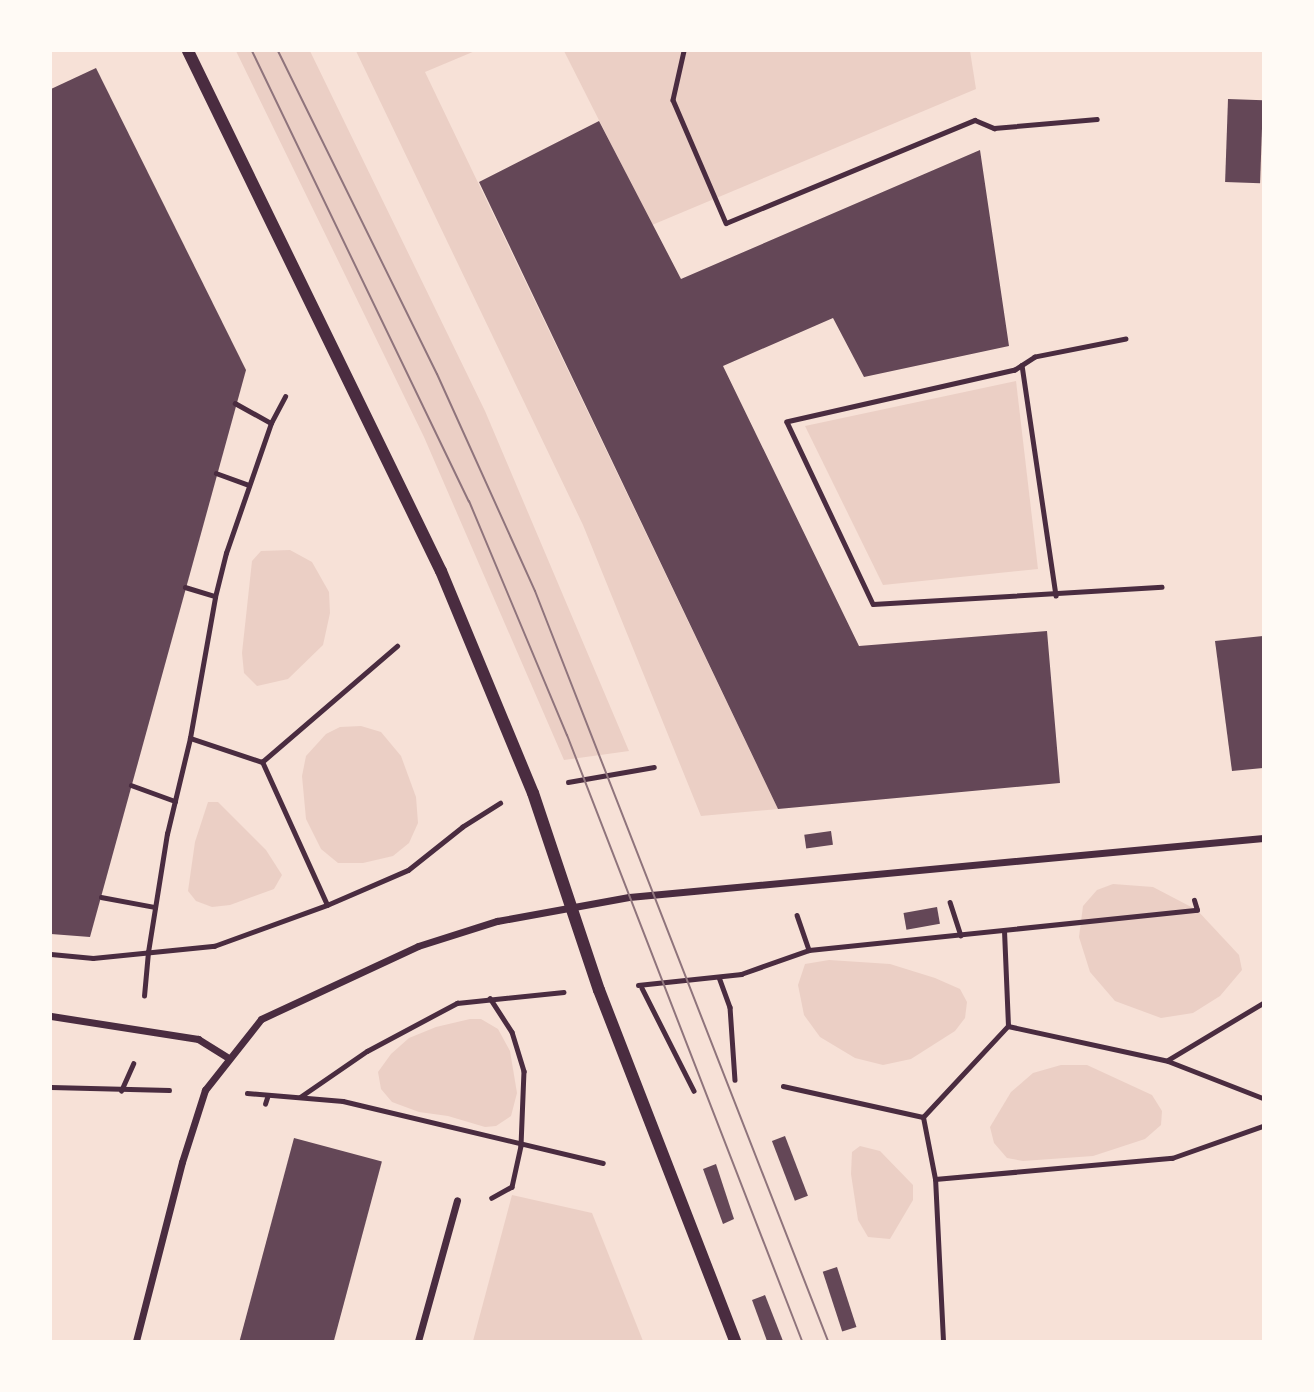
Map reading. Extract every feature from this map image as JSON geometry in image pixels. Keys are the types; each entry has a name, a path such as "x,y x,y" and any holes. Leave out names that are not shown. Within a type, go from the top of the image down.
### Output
{"street":[{"path":"188,51 441,571 533,793 599,990 735,1341"},
{"path":"136,1341 182,1162 205,1090 261,1019 418,946 497,922 629,897 1263,838"},
{"path":"51,1016 198,1038 228,1058"},
{"path":"418,1341 457,1200"}],"path":[{"path":"684,51 673,100 726,223 975,120 994,128 1097,120"},
{"path":"1126,339 1035,357 1015,370 787,422 873,604 1056,596 1161,587"},
{"path":"1023,365 1056,596"},
{"path":"121,1091 135,1060 141,1030 155,907 174,801 190,738 215,597 271,422 285,397"},
{"path":"235,403 271,422"},
{"path":"215,472 249,485"},
{"path":"186,587 215,597"},
{"path":"262,762 397,646"},
{"path":"190,738 262,762 327,905"},
{"path":"51,954 93,958 214,946 327,905 408,870 498,803 583,778 654,767"},
{"path":"131,785 174,801"},
{"path":"101,897 155,907"},
{"path":"300,1097 367,1051 457,1003 489,997 599,990 741,974 809,950 1197,910 1194,900"},
{"path":"923,1117 1008,1026 1004,931"},
{"path":"719,977 730,1007 735,1080"},
{"path":"640,984 661,1031 694,1091"},
{"path":"457,1200 471,1194 495,1198 512,1187 522,1146 524,1072 512,1032 489,997"},
{"path":"1168,1060 1263,1003"},
{"path":"1008,1026 1168,1060 1263,1098"},
{"path":"783,1086 923,1117"},
{"path":"51,1087 121,1091 205,1090 343,1101 522,1146 603,1163"},
{"path":"265,1104 268,1094"},
{"path":"923,1117 935,1179 943,1341"},
{"path":"935,1179 1172,1158 1263,1126"}],"shaded area":[{"path":"236,51 310,51 485,411 629,751 564,760 424,437"},
{"path":"356,51 475,51 425,72 778,809 701,816 583,525"},
{"path":"564,51 970,51 976,89 652,225"},
{"path":"1016,381 1038,569 883,585 805,426"},
{"path":"290,550 312,562 329,592 330,613 323,645 288,679 257,686 244,673 242,653 252,561 261,551"},
{"path":"361,726 381,732 401,756 416,797 418,823 409,843 393,856 363,863 338,863 321,849 306,819 302,776 306,756 326,734 340,727"},
{"path":"208,802 218,802 266,850 282,875 274,889 230,905 212,907 196,901 188,891 195,842"},
{"path":"1113,884 1153,887 1197,910 1239,955 1242,970 1220,996 1193,1013 1161,1018 1115,1001 1090,972 1079,937 1083,906 1097,890"},
{"path":"829,960 890,964 935,978 960,989 967,1002 965,1018 955,1031 911,1059 883,1065 855,1058 820,1037 804,1015 798,985 805,964"},
{"path":"481,1019 498,1029 510,1051 517,1093 511,1116 496,1126 485,1127 448,1116 419,1112 392,1102 381,1089 378,1072 391,1054 409,1038 436,1027"},
{"path":"1061,1065 1087,1065 1152,1095 1162,1111 1161,1125 1145,1139 1093,1156 1023,1161 1007,1158 994,1143 990,1127 1011,1092 1033,1073"},
{"path":"860,1146 880,1151 913,1185 913,1200 890,1239 868,1237 858,1220 851,1174 852,1152"},
{"path":"512,1195 592,1213 643,1341 473,1341"}],"building":[{"path":"96,68 246,370 90,937 51,934 51,89"},
{"path":"1228,99 1263,100 1260,183 1225,182"},
{"path":"599,121 681,279 980,150 1009,346 864,377 833,318 723,366 859,646 1047,631 1060,783 778,809 479,182"},
{"path":"1263,636 1263,768 1232,771 1215,641"},
{"path":"831,831 833,845 806,849 804,835"},
{"path":"937,907 940,924 906,930 904,913"},
{"path":"785,1136 808,1196 795,1201 772,1141"},
{"path":"294,1138 382,1162 334,1341 240,1341"},
{"path":"716,1164 734,1219 723,1224 703,1169"},
{"path":"837,1267 856,1327 842,1332 823,1272"},
{"path":"765,1295 783,1341 767,1341 752,1300"}],"tram line":[{"path":"252,51 469,501 567,735 802,1341"},
{"path":"278,51 437,374 535,591 828,1341"}]}
